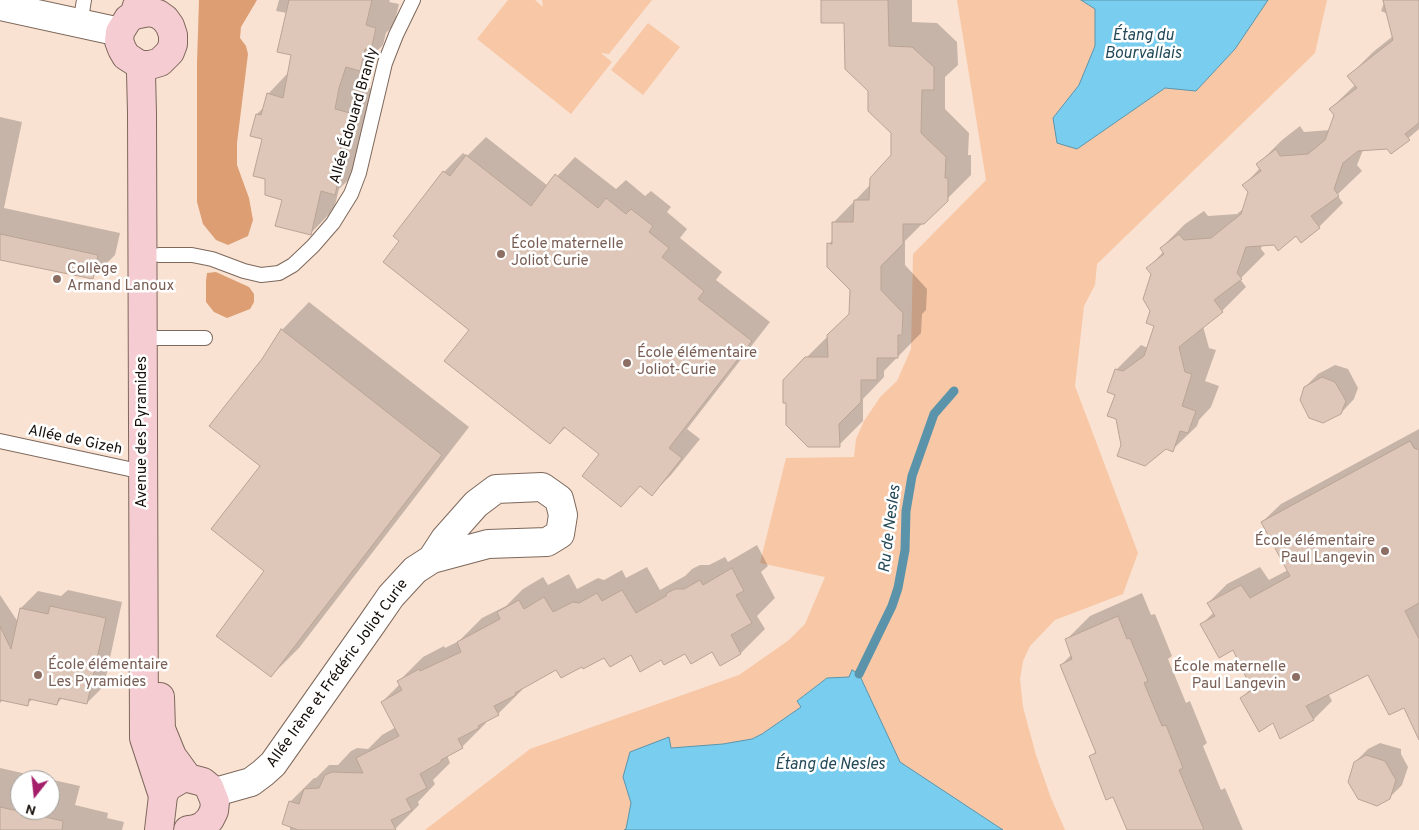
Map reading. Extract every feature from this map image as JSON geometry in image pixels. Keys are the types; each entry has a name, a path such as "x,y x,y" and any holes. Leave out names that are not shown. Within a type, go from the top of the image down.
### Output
{"main road":[{"name":"Avenue des Pyramides","path":"131,16 149,12 158,14 164,10 173,35 173,44 170,52 150,64 142,103 151,338 160,728 172,756 188,778 203,782 212,794 215,802 214,811 210,819 203,826 195,830 177,828 170,823 161,811 144,738 142,472 151,338 159,255 158,75 150,64"},
{"path":"131,16 119,41 126,56 150,64"},
{"path":"161,811 167,787 173,782 188,778"}],"street":[{"path":"0,6 131,16"},
{"name":"Allée Irène et Frédéric Joliot Curie","path":"212,794 251,782 273,764 391,596 415,570 432,559"}],"lane":[{"name":"Allée Édouard Branly","path":"159,255 205,257 261,275 279,273 293,264 313,246 333,223 351,194 359,173 385,63 413,0"},
{"path":"151,338 205,338"},
{"name":"Allée de Gizeh","path":"0,441 142,472"}],"shaded area":[{"path":"199,0 257,0 241,27 240,38 246,46 248,54 237,143 237,165 249,198 253,220 248,236 228,245 216,240 203,224 197,202"},
{"path":"508,0 535,0 543,7 542,0 652,0 609,54 601,53 612,62 571,114 477,39"},
{"path":"957,0 1081,0 1095,9 1095,46 1079,85 1053,118 1077,149 1165,88 1196,91 1235,49 1268,0 1327,0 1315,53 1097,264 1095,285 1084,306 1075,386 1138,553 1123,594 1055,620 1030,646 1023,661 1020,679 1023,707 1036,755 1051,798 1065,830 1003,830 899,762 886,734 849,677 827,678 797,701 801,707 752,739 723,744 671,748 669,737 623,777 631,803 626,829 624,830 425,830 530,749 739,675 789,640 805,624 825,577 760,563 786,458 854,457 856,439 864,421 881,396 897,381 911,349 913,254 986,180"},
{"path":"648,23 680,47 643,95 611,70"},
{"path":"216,272 249,287 254,294 254,302 250,309 227,318 214,312 206,302 206,281 207,273"}],"water":[{"name":"Étang du Bourvallais","path":"1081,0 1268,0 1235,49 1196,91 1165,88 1077,149 1057,143 1053,118 1079,85 1095,46 1095,9"},
{"name":"Étang de Nesles","path":"852,670 859,674 900,762 1003,830 624,830 626,829 631,803 623,777 630,752 669,737 671,748 723,744 752,739 801,707 797,701 827,678 849,677"}],"building":[{"path":"289,0 372,0 366,25 376,28 371,50 365,49 360,71 346,67 339,88 335,109 350,113 340,150 345,151 335,195 321,191 311,235 275,226 282,200 265,195 265,179 253,176 262,139 250,136 256,114 261,115 267,93 283,98 291,55 277,52"},
{"path":"821,0 888,0 889,46 912,47 934,67 934,90 922,90 921,133 946,157 945,178 948,178 948,201 924,224 903,224 903,244 881,266 881,290 903,313 902,335 898,335 898,358 877,358 877,380 861,380 861,402 839,424 840,447 808,447 786,425 786,403 783,403 783,380 805,357 828,357 827,335 849,314 850,290 827,267 827,243 832,244 832,222 853,222 854,200 869,200 870,178 891,155 891,133 868,111 868,91 845,69 844,23 821,23"},
{"path":"1383,0 1419,0 1419,123 1405,134 1410,140 1391,154 1387,149 1358,151 1343,163 1334,189 1339,196 1311,216 1320,228 1301,243 1296,236 1278,251 1274,245 1246,247 1237,273 1242,279 1214,300 1223,312 1179,347 1185,372 1192,374 1182,406 1196,411 1188,433 1180,431 1173,452 1166,449 1145,466 1117,456 1121,445 1116,419 1107,416 1115,395 1107,392 1115,369 1123,371 1144,356 1154,326 1146,323 1150,311 1143,299 1151,274 1146,268 1164,254 1160,248 1179,234 1184,240 1211,238 1241,214 1248,192 1242,185 1261,171 1256,164 1276,149 1280,156 1308,154 1325,140 1334,115 1329,109 1357,88 1347,76 1393,40"},
{"path":"466,155 531,206 555,174 598,208 606,198 626,214 631,209 653,226 649,232 669,248 662,257 704,291 698,299 752,341 669,448 682,458 652,496 640,486 621,507 582,476 599,454 564,427 550,444 444,361 469,330 383,262 399,241 393,236 443,171 450,176"},
{"path":"0,234 98,255 93,279 0,260"},
{"path":"281,329 442,455 271,677 216,636 264,571 211,529 260,466 209,426 262,359"},
{"path":"1322,377 1335,382 1346,401 1341,414 1323,423 1309,418 1300,400 1304,387"},
{"path":"1410,441 1414,448 1419,450 1419,603 1405,611 1419,639 1419,740 1404,708 1389,715 1368,675 1306,706 1314,720 1280,739 1273,723 1259,732 1240,698 1252,690 1233,650 1219,658 1200,624 1215,616 1207,603 1241,585 1250,598 1290,576 1261,522"},
{"path":"732,568 744,591 736,595 752,623 731,635 741,654 720,666 712,652 691,664 685,654 664,665 661,660 640,672 631,655 610,667 604,658 561,678 556,670 515,693 516,695 494,706 499,715 458,739 463,748 420,774 427,788 406,799 412,810 391,820 396,830 298,830 282,824 289,801 299,804 304,789 319,788 325,775 332,772 363,773 356,758 399,736 381,702 402,690 397,681 419,669 420,671 461,652 457,642 500,619 497,612 519,600 524,609 544,597 553,612 573,602 579,603 597,593 602,601 622,590 636,613 675,589 684,589 700,580 703,585"},
{"path":"50,606 106,618 87,704 59,698 57,705 29,699 28,706 0,700 0,626 11,649 20,608 48,614"},
{"path":"1118,616 1127,639 1130,638 1148,681 1144,683 1162,726 1166,725 1183,768 1179,770 1204,830 1127,830 1113,797 1106,800 1089,756 1096,753 1060,665 1072,659 1065,639"},
{"path":"1366,755 1385,761 1396,780 1390,799 1377,806 1358,799 1348,782 1354,762"},
{"path":"0,807 10,809 10,820 63,821 62,830 0,830"}],"waterway":[{"name":"Ru de Nesles","path":"859,674 892,606 898,588 905,550 906,511 912,476 934,414 954,391"}],"place":[{"name":"École maternelle Joliot Curie","path":"501,254"},
{"name":"Collège Armand Lanoux","path":"57,279"},
{"name":"École élémentaire Joliot-Curie","path":"627,363"},
{"name":"École élémentaire Paul Langevin","path":"1385,551"},
{"name":"École élémentaire Les Pyramides","path":"38,675"},
{"name":"École maternelle Paul Langevin","path":"1296,677"}]}
